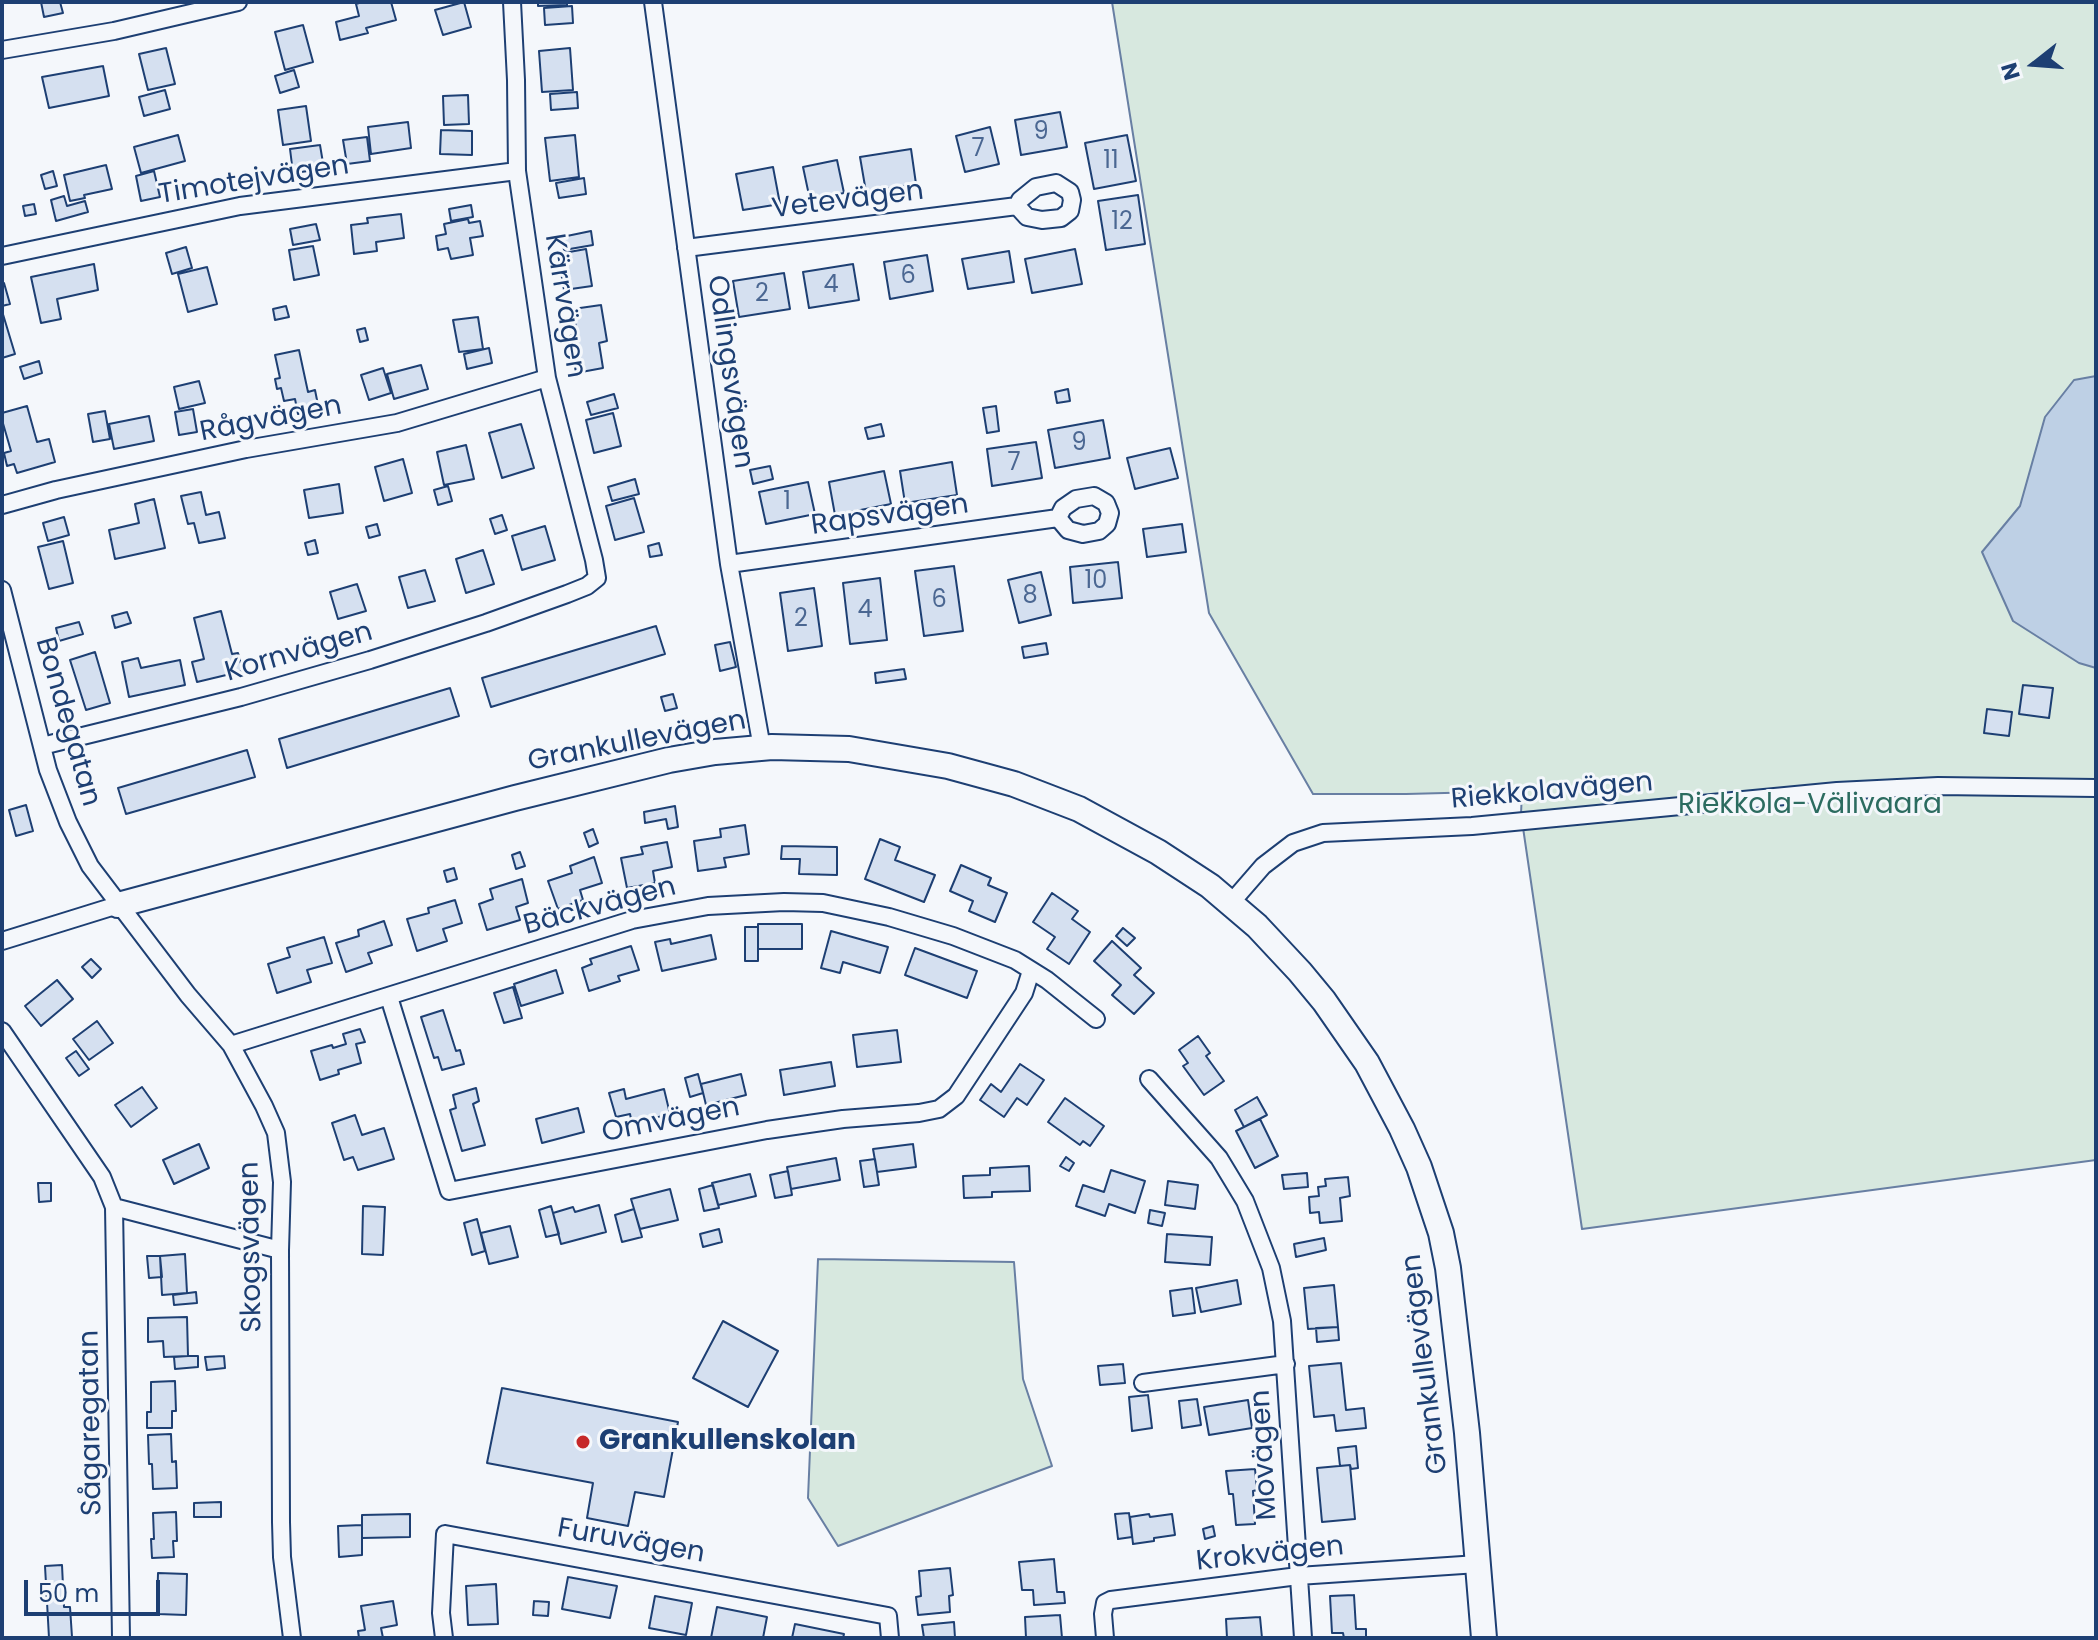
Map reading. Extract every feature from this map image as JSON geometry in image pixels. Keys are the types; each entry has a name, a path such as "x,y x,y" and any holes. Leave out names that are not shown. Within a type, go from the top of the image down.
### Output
{"street":[{"path":"2,50 114,31 238,2"},
{"name":"Kärrvägen","path":"512,2 517,171 547,378 597,578 567,594"},
{"name":"Odlingsvägen","path":"653,2 729,564 762,748"},
{"name":"Timotejvägen","path":"2,256 240,206 517,171"},
{"name":"Vetevägen","path":"686,248 1017,206"},
{"name":"Rågvägen","path":"2,505 56,490 246,449 397,423 547,378"},
{"name":"Rapsvägen","path":"729,564 1058,518"},
{"name":"Bondegatan","path":"2,590 48,770 68,822 90,866 118,905"},
{"name":"Kornvägen","path":"42,746 241,697 342,668 567,594"},
{"name":"Grankullevägen","path":"2,941 118,905 592,778 715,752 762,748 849,749 948,766 1014,784 1079,809 1158,852 1210,886 1257,926 1324,1001 1367,1063 1402,1129 1419,1167 1441,1233 1448,1268 1467,1433 1484,1638"},
{"name":"Riekkolavägen","path":"1230,904 1263,866 1293,843 1323,833 1472,826 1837,791 1938,786 2096,788"},
{"name":"Bäckvägen","path":"231,1045 632,920 708,906 784,902 823,903 889,917 953,936 1015,960 1047,980 1096,1019"},
{"name":"Skogsvägen","path":"118,905 231,1045 276,1133 282,1182 282,1557 292,1638"},
{"name":"Omvägen","path":"389,997 449,1191 742,1134 939,1109 956,1096 1024,993 1031,971"},
{"name":"Sågaregatan","path":"2,1031 102,1177 114,1207 121,1638"},
{"name":"Movägen","path":"1149,1079 1219,1158 1245,1201 1271,1268 1282,1321 1286,1364 1303,1638"},
{"path":"114,1207 280,1250"},
{"name":"Movägen","path":"1143,1383 1286,1364"},
{"name":"Furuvägen","path":"444,1638 441,1613 445,1534 888,1616 890,1638"},
{"name":"Krokvägen","path":"1105,1638 1103,1614 1105,1603 1111,1600 1298,1576 1478,1564"}],"green space":[{"name":"Riekkola-Välivaara","path":"1112,2 2096,2 2096,1160 1582,1229 1521,814 1522,791 1313,794 1209,613"},
{"path":"818,1259 1014,1262 1023,1379 1052,1466 838,1546 808,1498"}],"water":[{"path":"2096,376 2096,668 2079,663 2013,621 1982,552 2020,506 2045,417 2074,380"}],"building":[{"path":"41,2 60,2 63,13 44,17"},
{"path":"391,2 396,20 366,28 368,33 340,40 336,22 359,16 356,4"},
{"path":"464,2 471,27 443,35 435,10"},
{"path":"538,2 567,2 567,5 538,6"},
{"path":"572,6 573,23 545,25 544,8"},
{"path":"303,25 313,62 285,70 275,32"},
{"path":"166,48 175,84 148,90 139,54"},
{"path":"570,48 573,90 542,92 539,51"},
{"path":"103,66 109,96 49,108 42,77"},
{"path":"294,70 299,87 280,93 275,76"},
{"path":"165,90 170,109 144,116 139,97"},
{"path":"577,92 578,108 551,110 550,94"},
{"path":"468,95 469,124 444,125 443,96"},
{"path":"306,106 311,141 283,145 278,110"},
{"path":"1060,112 1067,147 1021,155 1015,120"},
{"path":"408,122 411,148 371,154 368,127"},
{"path":"990,127 999,164 965,172 956,136"},
{"path":"441,130 472,131 472,155 440,154"},
{"path":"178,135 185,161 141,173 134,147"},
{"path":"575,135 579,177 550,181 545,138"},
{"path":"1127,135 1136,181 1094,189 1085,143"},
{"path":"367,137 370,161 347,164 343,140"},
{"path":"320,145 324,169 293,173 290,149"},
{"path":"911,149 916,184 866,192 860,157"},
{"path":"837,160 844,193 810,200 803,167"},
{"path":"106,165 112,189 70,201 64,175"},
{"path":"773,167 780,204 743,210 736,174"},
{"path":"53,171 57,186 45,189 41,175"},
{"path":"154,171 160,197 141,201 136,176"},
{"path":"584,178 586,194 559,198 556,183"},
{"path":"1138,195 1145,244 1106,250 1098,201"},
{"path":"64,196 67,206 85,201 88,212 56,221 51,200"},
{"path":"34,204 36,214 25,216 23,206"},
{"path":"471,205 473,217 451,221 449,209"},
{"path":"401,214 404,238 376,242 377,251 354,254 351,225 368,223 367,218"},
{"path":"468,219 469,223 480,221 483,236 470,238 473,255 451,259 448,248 438,250 436,236 446,234 444,224"},
{"path":"316,224 320,240 293,245 290,229"},
{"path":"591,231 593,245 564,250 562,237"},
{"path":"313,246 319,275 294,280 289,250"},
{"path":"186,247 192,268 172,274 166,253"},
{"path":"586,249 592,286 564,290 558,254"},
{"path":"1075,249 1082,284 1032,293 1025,259"},
{"path":"1009,251 1014,282 968,289 962,259"},
{"path":"927,255 933,291 890,299 884,262"},
{"path":"94,264 98,290 57,299 61,319 41,323 31,277"},
{"path":"853,264 859,300 809,308 803,272"},
{"path":"207,267 217,304 188,312 178,274"},
{"path":"784,273 790,309 739,317 733,281"},
{"path":"2,283 10,304 2,306"},
{"path":"601,305 607,341 599,343 603,368 576,373 570,336 577,334 573,309"},
{"path":"286,306 289,317 275,320 273,309"},
{"path":"2,311 15,354 2,358"},
{"path":"478,317 483,349 459,352 453,320"},
{"path":"365,328 368,340 360,342 357,330"},
{"path":"489,348 492,363 467,369 464,354"},
{"path":"299,350 308,392 315,390 319,410 298,414 295,399 284,401 281,388 277,389 275,379 280,378 275,355"},
{"path":"39,361 42,373 24,379 20,367"},
{"path":"421,365 428,389 394,399 387,374"},
{"path":"383,368 391,393 369,400 361,375"},
{"path":"199,381 205,403 179,409 174,387"},
{"path":"1068,389 1070,401 1057,403 1055,392"},
{"path":"614,394 618,408 591,415 587,402"},
{"path":"27,406 37,442 49,439 55,462 17,473 14,464 7,466 4,453 11,451 2,413"},
{"path":"996,406 999,431 987,433 983,408"},
{"path":"193,409 197,432 179,435 175,412"},
{"path":"105,411 110,439 93,442 88,414"},
{"path":"613,413 621,446 594,453 586,420"},
{"path":"149,416 154,441 114,449 109,424"},
{"path":"1103,420 1110,458 1055,468 1048,430"},
{"path":"521,424 534,468 502,478 489,433"},
{"path":"881,424 884,436 868,439 865,428"},
{"path":"1036,442 1042,478 992,486 987,449"},
{"path":"466,445 474,479 444,485 437,452"},
{"path":"1170,448 1178,478 1135,489 1127,458"},
{"path":"403,459 412,493 384,501 375,467"},
{"path":"952,462 957,495 905,503 900,471"},
{"path":"770,466 773,479 753,484 750,470"},
{"path":"884,471 891,504 835,515 829,482"},
{"path":"635,479 639,494 612,501 608,487"},
{"path":"808,482 815,514 766,524 759,492"},
{"path":"339,484 343,513 309,518 304,490"},
{"path":"448,486 452,501 438,505 434,490"},
{"path":"201,492 206,515 219,512 225,538 199,543 194,523 188,524 181,496"},
{"path":"634,498 644,532 615,540 606,506"},
{"path":"154,499 165,548 115,559 109,530 139,523 135,504"},
{"path":"502,515 507,530 495,534 490,519"},
{"path":"64,517 69,535 48,541 43,523"},
{"path":"377,524 380,535 369,538 366,527"},
{"path":"1182,524 1186,552 1147,557 1143,529"},
{"path":"545,526 555,560 522,570 512,536"},
{"path":"315,540 318,553 308,555 305,543"},
{"path":"63,541 73,583 49,589 38,547"},
{"path":"659,543 662,555 650,557 648,546"},
{"path":"483,550 494,584 466,593 456,559"},
{"path":"1118,562 1122,598 1073,603 1070,567"},
{"path":"954,566 963,631 924,636 915,571"},
{"path":"425,570 435,601 408,608 399,577"},
{"path":"1041,572 1051,615 1019,623 1008,580"},
{"path":"880,578 887,640 850,644 843,583"},
{"path":"357,584 366,611 338,619 330,592"},
{"path":"814,588 822,646 788,651 780,593"},
{"path":"221,611 232,654 238,653 243,671 197,682 192,662 204,659 194,618"},
{"path":"127,612 131,623 115,628 112,616"},
{"path":"79,622 83,634 59,641 56,628"},
{"path":"656,626 665,654 491,707 482,678"},
{"path":"730,642 736,667 720,671 715,645"},
{"path":"1046,643 1048,654 1024,658 1022,647"},
{"path":"95,652 110,703 86,710 70,660"},
{"path":"138,658 141,668 180,660 185,685 129,697 122,662"},
{"path":"904,669 906,679 876,683 875,673"},
{"path":"2023,685 2053,688 2049,718 2019,714"},
{"path":"450,688 459,716 287,768 279,739"},
{"path":"673,694 677,708 665,711 661,697"},
{"path":"1987,709 2012,712 2009,736 1984,733"},
{"path":"247,750 255,777 126,814 118,788"},
{"path":"26,805 33,831 16,836 9,810"},
{"path":"675,806 678,827 668,829 666,819 645,823 644,812"},
{"path":"745,825 749,854 724,858 726,867 698,871 694,841 721,837 720,829"},
{"path":"593,829 598,843 589,847 584,833"},
{"path":"880,839 900,847 895,860 935,875 924,902 865,879"},
{"path":"667,842 672,867 653,871 655,883 627,888 621,858 643,854 641,847"},
{"path":"782,846 837,847 837,875 799,874 800,859 781,859"},
{"path":"520,852 525,866 516,869 512,855"},
{"path":"594,857 602,883 580,890 583,900 558,909 548,881 572,873 570,866"},
{"path":"961,865 991,878 988,885 1007,893 995,922 969,911 973,901 950,891"},
{"path":"454,868 457,879 447,882 444,871"},
{"path":"522,879 528,903 516,907 520,920 487,930 479,904 493,899 490,889"},
{"path":"1052,893 1078,911 1072,919 1090,932 1069,964 1047,949 1055,937 1033,922"},
{"path":"455,900 462,923 443,929 447,941 417,951 407,919 429,913 428,908"},
{"path":"384,921 392,945 368,953 372,963 346,972 336,943 359,936 358,930"},
{"path":"758,924 802,924 802,949 758,949"},
{"path":"745,927 758,927 758,961 745,961"},
{"path":"1123,928 1135,938 1127,946 1116,936"},
{"path":"831,931 888,947 880,973 843,962 840,973 821,968"},
{"path":"711,935 716,959 662,971 655,942 670,939 671,944"},
{"path":"324,937 332,963 307,970 311,982 277,993 268,964 290,957 287,948"},
{"path":"1112,941 1141,968 1134,975 1154,993 1134,1014 1112,995 1121,985 1094,961"},
{"path":"631,946 639,970 618,976 620,981 589,991 582,968 592,964 590,959"},
{"path":"915,948 977,971 967,998 905,975"},
{"path":"91,959 101,969 92,978 82,967"},
{"path":"556,970 563,993 521,1006 514,984"},
{"path":"57,980 73,999 41,1026 25,1006"},
{"path":"513,987 522,1018 504,1023 494,993"},
{"path":"443,1010 456,1051 460,1050 464,1064 442,1070 438,1057 434,1058 421,1017"},
{"path":"97,1021 113,1043 89,1060 73,1039"},
{"path":"360,1029 365,1042 356,1044 361,1063 320,1080 311,1051 346,1044 343,1034"},
{"path":"897,1030 901,1062 857,1067 853,1035"},
{"path":"1198,1036 1210,1053 1206,1056 1224,1081 1204,1095 1183,1066 1188,1063 1179,1050"},
{"path":"76,1051 89,1069 79,1076 66,1058"},
{"path":"831,1062 835,1086 784,1095 780,1070"},
{"path":"1020,1064 1044,1080 1027,1105 1017,1098 1004,1117 980,1100 991,1084 1001,1092"},
{"path":"698,1074 703,1093 690,1097 685,1078"},
{"path":"741,1074 746,1095 706,1105 701,1084"},
{"path":"142,1087 157,1108 131,1127 115,1105"},
{"path":"476,1088 479,1101 473,1104 485,1145 462,1151 450,1110 456,1108 453,1095"},
{"path":"624,1089 626,1099 664,1089 670,1114 632,1124 630,1114 616,1117 609,1093"},
{"path":"1257,1097 1267,1115 1244,1127 1235,1110"},
{"path":"1065,1098 1104,1126 1090,1146 1083,1141 1080,1145 1048,1122"},
{"path":"578,1108 584,1132 542,1143 536,1119"},
{"path":"355,1115 362,1135 384,1128 394,1159 358,1170 353,1157 344,1160 332,1123"},
{"path":"1260,1119 1278,1156 1255,1168 1236,1131"},
{"path":"199,1144 209,1168 174,1184 163,1160"},
{"path":"913,1144 916,1167 877,1172 873,1149"},
{"path":"1066,1157 1074,1163 1069,1171 1060,1166"},
{"path":"836,1158 840,1180 791,1189 787,1167"},
{"path":"875,1159 879,1185 864,1187 860,1161"},
{"path":"1029,1166 1030,1191 992,1192 992,1197 964,1198 963,1176 990,1175 990,1168"},
{"path":"1111,1170 1145,1181 1135,1213 1109,1204 1105,1216 1076,1206 1083,1185 1104,1192"},
{"path":"788,1171 792,1195 775,1198 770,1175"},
{"path":"1307,1173 1308,1187 1284,1189 1282,1175"},
{"path":"750,1174 756,1196 718,1205 712,1183"},
{"path":"1348,1177 1350,1196 1340,1198 1342,1221 1320,1223 1319,1212 1310,1213 1309,1197 1319,1196 1318,1187 1326,1186 1325,1179"},
{"path":"1168,1181 1198,1185 1195,1209 1165,1205"},
{"path":"38,1183 51,1183 51,1201 39,1202"},
{"path":"713,1185 719,1208 704,1211 699,1189"},
{"path":"670,1189 678,1220 640,1229 631,1199"},
{"path":"599,1205 606,1232 561,1244 553,1213 573,1207 575,1212"},
{"path":"363,1206 385,1207 383,1255 362,1254"},
{"path":"551,1206 559,1234 546,1237 539,1210"},
{"path":"634,1209 642,1237 622,1242 615,1215"},
{"path":"1150,1210 1165,1213 1162,1226 1148,1223"},
{"path":"477,1219 485,1251 472,1255 464,1223"},
{"path":"510,1226 518,1257 489,1264 481,1233"},
{"path":"719,1229 722,1242 703,1247 700,1234"},
{"path":"1167,1234 1212,1237 1210,1265 1165,1262"},
{"path":"1324,1238 1326,1250 1296,1257 1294,1244"},
{"path":"185,1254 187,1293 162,1295 160,1256"},
{"path":"147,1256 160,1256 162,1277 149,1278"},
{"path":"1237,1280 1241,1304 1201,1312 1196,1288"},
{"path":"1334,1285 1338,1327 1308,1329 1304,1288"},
{"path":"1192,1288 1195,1313 1173,1316 1170,1291"},
{"path":"196,1292 197,1303 174,1305 173,1295"},
{"path":"187,1317 188,1356 164,1357 163,1341 148,1342 148,1318"},
{"path":"723,1321 778,1351 748,1407 693,1378"},
{"path":"1338,1327 1339,1340 1317,1342 1316,1328"},
{"path":"198,1356 198,1367 175,1369 174,1357"},
{"path":"224,1356 225,1368 207,1370 205,1357"},
{"path":"1341,1363 1346,1410 1364,1408 1366,1428 1336,1431 1334,1415 1314,1417 1309,1366"},
{"path":"1123,1364 1125,1383 1100,1385 1098,1366"},
{"path":"175,1381 176,1411 172,1411 172,1428 147,1428 147,1412 151,1412 151,1382"},
{"name":"Grankullenskolan","path":"502,1388 678,1422 664,1497 635,1492 628,1526 587,1518 593,1483 487,1463"},
{"path":"1148,1395 1152,1428 1132,1431 1129,1397"},
{"path":"1197,1399 1201,1425 1182,1428 1179,1401"},
{"path":"1248,1400 1252,1428 1209,1435 1204,1407"},
{"path":"171,1434 177,1488 153,1489 148,1435"},
{"path":"1356,1446 1358,1468 1340,1466 1338,1448"},
{"path":"1350,1465 1355,1519 1322,1522 1317,1468"},
{"path":"1255,1469 1255,1524 1236,1525 1233,1494 1229,1494 1226,1471"},
{"path":"221,1502 221,1517 194,1517 194,1503"},
{"path":"176,1512 174,1557 152,1558 153,1513"},
{"path":"1129,1513 1132,1537 1118,1539 1115,1514"},
{"path":"410,1514 410,1537 362,1538 362,1515"},
{"path":"1149,1514 1150,1517 1172,1514 1175,1535 1133,1544 1130,1517"},
{"path":"362,1525 362,1555 339,1557 338,1526"},
{"path":"1213,1526 1215,1536 1205,1539 1203,1529"},
{"path":"1054,1559 1057,1592 1064,1592 1065,1603 1034,1605 1033,1590 1022,1590 1019,1562"},
{"path":"62,1565 64,1607 70,1607 72,1637 49,1638 45,1566"},
{"path":"950,1568 953,1595 949,1596 950,1612 918,1615 916,1597 921,1596 919,1571"},
{"path":"158,1573 187,1574 186,1615 157,1614"},
{"path":"568,1577 617,1586 610,1618 562,1609"},
{"path":"496,1584 498,1624 468,1625 466,1586"},
{"path":"1354,1595 1356,1629 1366,1629 1366,1638 1344,1638 1343,1633 1332,1633 1330,1596"},
{"path":"655,1596 692,1603 686,1635 649,1628"},
{"path":"393,1601 397,1625 381,1628 383,1638 359,1638 358,1631 365,1630 361,1606"},
{"path":"534,1601 549,1602 548,1616 533,1615"},
{"path":"717,1607 767,1617 763,1638 711,1638"},
{"path":"1060,1615 1062,1638 1026,1638 1025,1617"},
{"path":"1260,1617 1262,1638 1227,1638 1226,1619"},
{"path":"954,1622 955,1638 924,1638 922,1625"},
{"path":"795,1624 844,1634 843,1638 792,1638"}],"place":[{"name":"Grankullenskolan","path":"583,1442"}]}
